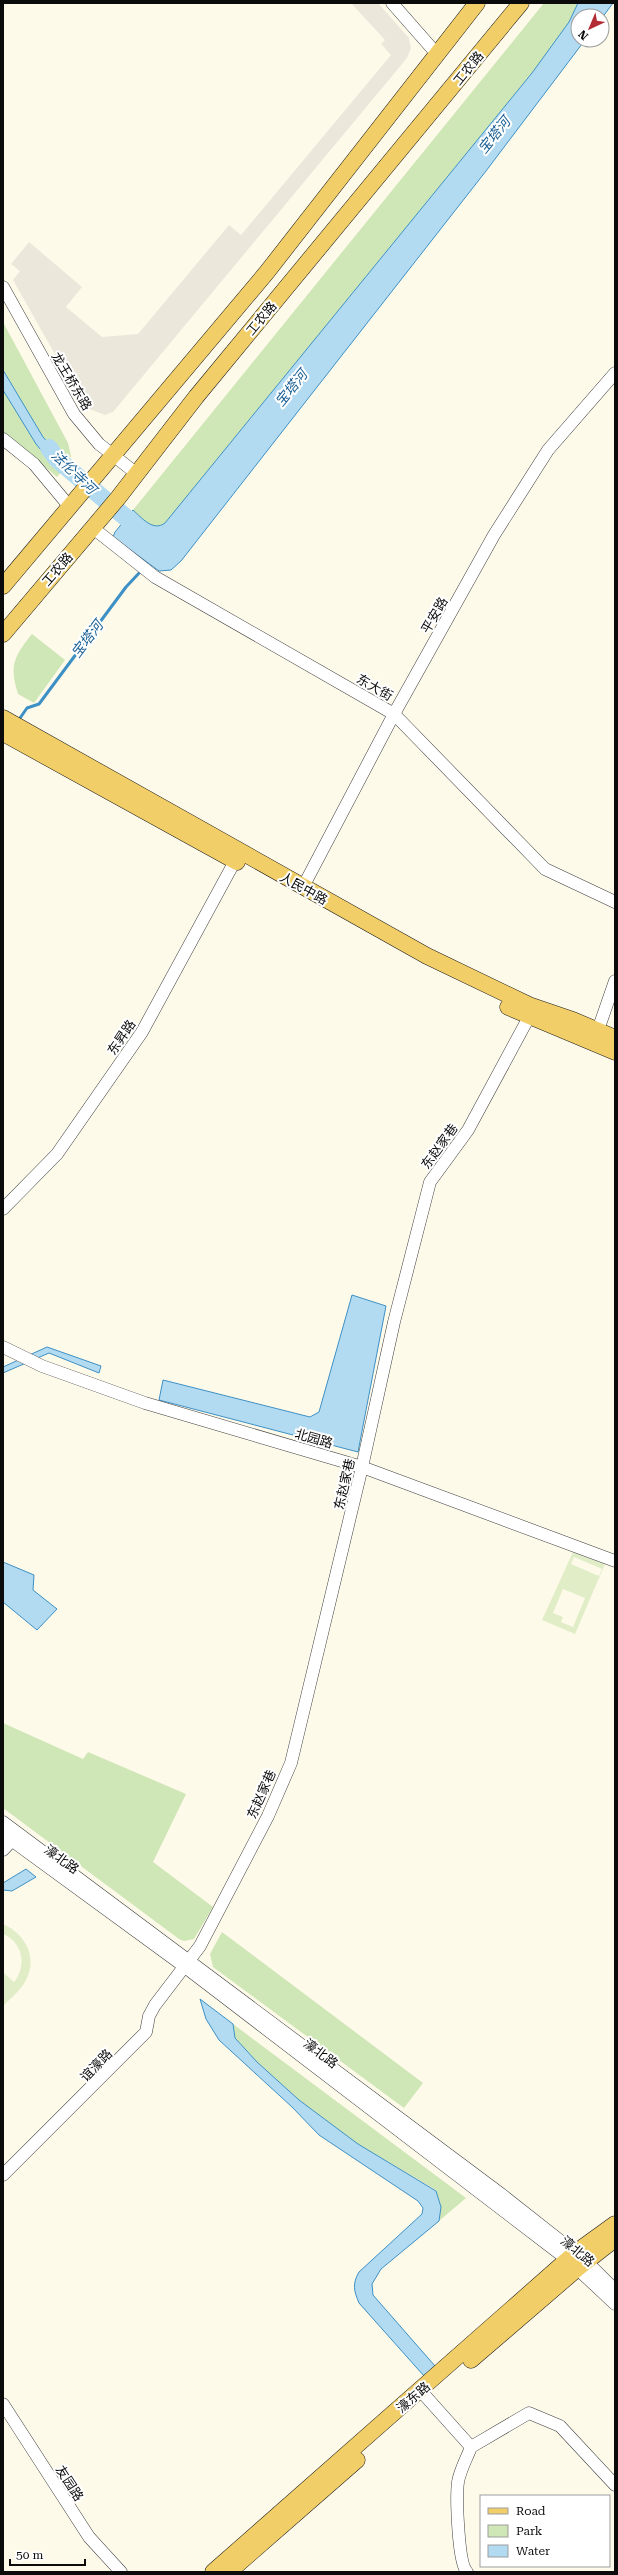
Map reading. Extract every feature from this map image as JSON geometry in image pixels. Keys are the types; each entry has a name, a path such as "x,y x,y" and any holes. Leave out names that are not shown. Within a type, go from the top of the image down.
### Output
{"main road":[{"name":"工农路","path":"3,586 267,272 436,53 477,3"},
{"name":"工农路","path":"3,634 118,498 196,397 521,3"},
{"name":"人民中路","path":"4,724 23,737 235,861 423,966 529,1017 615,1052"},
{"name":"人民中路","path":"23,737 303,887 427,956 517,1000 598,1030 615,1038"},
{"name":"濠东路","path":"213,2572 424,2394 577,2260 615,2224"},
{"name":"濠东路","path":"577,2260 615,2239"},
{"name":"濠东路","path":"229,2572 424,2394"}],"street":[{"path":"392,3 436,53"},
{"name":"龙王桥东路","path":"3,287 74,414 99,444 112,456 137,474"},
{"name":"平安路","path":"303,887 394,714 494,535 548,450 615,373"},
{"path":"3,439 34,464 74,502"},
{"name":"东大街","path":"96,524 155,577 394,714 545,869 615,902"},
{"name":"东昇路","path":"3,1209 57,1154 142,1032 235,861"},
{"path":"598,1030 615,981"},
{"name":"东赵家巷","path":"187,1964 200,1946 268,1816 290,1763 362,1467 394,1322 430,1182 468,1130 529,1017"},
{"name":"北园路","path":"3,1347 35,1362 145,1403 362,1467 615,1561"},
{"name":"濠北路","path":"3,1822 11,1836 472,2172 615,2290"},
{"path":"3,1850 11,1836"},
{"name":"谊濠路","path":"3,2175 146,2032 149,2016 155,2005 187,1964"},
{"name":"濠北路","path":"577,2260 615,2304"},
{"path":"424,2394 472,2447"},
{"name":"友园路","path":"3,2404 88,2537 121,2572"},
{"path":"467,2572 463,2568 459,2534 458,2481 472,2447 529,2413 560,2426 615,2485"}],"green space":[{"path":"544,3 578,3 576,8 570,8 569,22 532,73 165,523 156,526 152,525 133,510"},
{"path":"3,322 68,443 71,456 67,464 43,437 3,370"},
{"path":"3,390 36,444 60,473 57,477 3,432"},
{"path":"32,634 65,660 34,703 18,694 14,676 17,655"},
{"path":"573,1552 605,1564 575,1634 542,1620","holes":["574,1557 602,1569 599,1576 571,1564","563,1589 585,1598 573,1627 561,1622 563,1617 553,1613"]},
{"path":"3,1723 83,1759 88,1752 186,1794 153,1862 213,1907 194,1939 184,1941 179,1939 3,1808"},
{"path":"3,1924 11,1928 23,1940 30,1955 31,1963 24,1984 3,2006 3,1972 14,1982 21,1969 22,1962 19,1948 10,1938 3,1934"},
{"path":"222,1932 423,2083 404,2108 213,1967 210,1954"},
{"path":"233,2024 466,2198 439,2221 441,2207 436,2190 358,2144 299,2100 257,2062 235,2038"}],"shaded area":[{"path":"351,3 378,3 409,38 411,48 407,58 113,412 105,415 89,409 83,404 13,280 20,271 11,264 29,242 82,287 66,307 102,337 138,334 229,225 241,235 391,55 381,44 385,40"}],"water":[{"path":"578,3 613,3 609,8 576,8"},
{"path":"570,20 570,48 579,48 486,171 181,561 171,570 159,571 113,537 115,532 133,510 152,525 156,526 165,523 532,73"},
{"path":"3,370 43,437 67,464 60,473 36,444 3,390"},
{"path":"352,1295 386,1306 358,1452 159,1400 163,1380 310,1417 319,1412"},
{"path":"47,1347 101,1366 99,1373 49,1353 3,1373 3,1367"},
{"path":"3,1562 34,1575 33,1590 57,1609 37,1630 3,1602"},
{"path":"26,1869 36,1877 12,1891 3,1890 3,1883"},
{"path":"200,1999 233,2024 235,2038 257,2062 299,2100 358,2144 436,2191 441,2207 439,2221 381,2269 372,2284 373,2295 435,2366 424,2376 359,2303 354,2288 355,2280 359,2272 422,2214 423,2208 418,2201 319,2135 292,2107 219,2040 206,2019"}],"waterway":[{"name":"法伦寺河","path":"49,448 57,459 144,533"},
{"name":"宝塔河","path":"18,721 27,708 39,704 126,587 141,571"}]}
